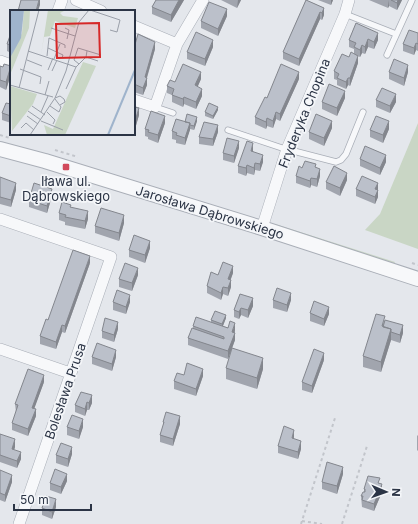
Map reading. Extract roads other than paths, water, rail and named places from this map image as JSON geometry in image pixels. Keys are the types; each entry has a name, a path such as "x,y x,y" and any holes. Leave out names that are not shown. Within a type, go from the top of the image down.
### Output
{"street":[{"path":"58,10 62,0"},
{"path":"76,0 99,10"},
{"path":"135,100 155,107 177,44 203,0"},
{"name":"Fryderyka Chopina","path":"262,228 287,149 345,14 349,0"},
{"path":"135,26 177,44"},
{"path":"0,61 10,65"},
{"name":"Jarosława Dąbrowskiego","path":"0,149 45,161 262,228 418,279"},
{"name":"Bolesława Prusa","path":"0,219 111,257 19,524"},
{"path":"0,351 70,373"}],"lane":[{"path":"387,55 412,0"},
{"path":"345,14 396,34"},
{"path":"155,107 173,113"},
{"path":"228,130 287,149 336,162 341,160 346,154 364,112"}],"place":[{"name":"Iława ul. Dąbrowskiego","path":"66,167"}]}
